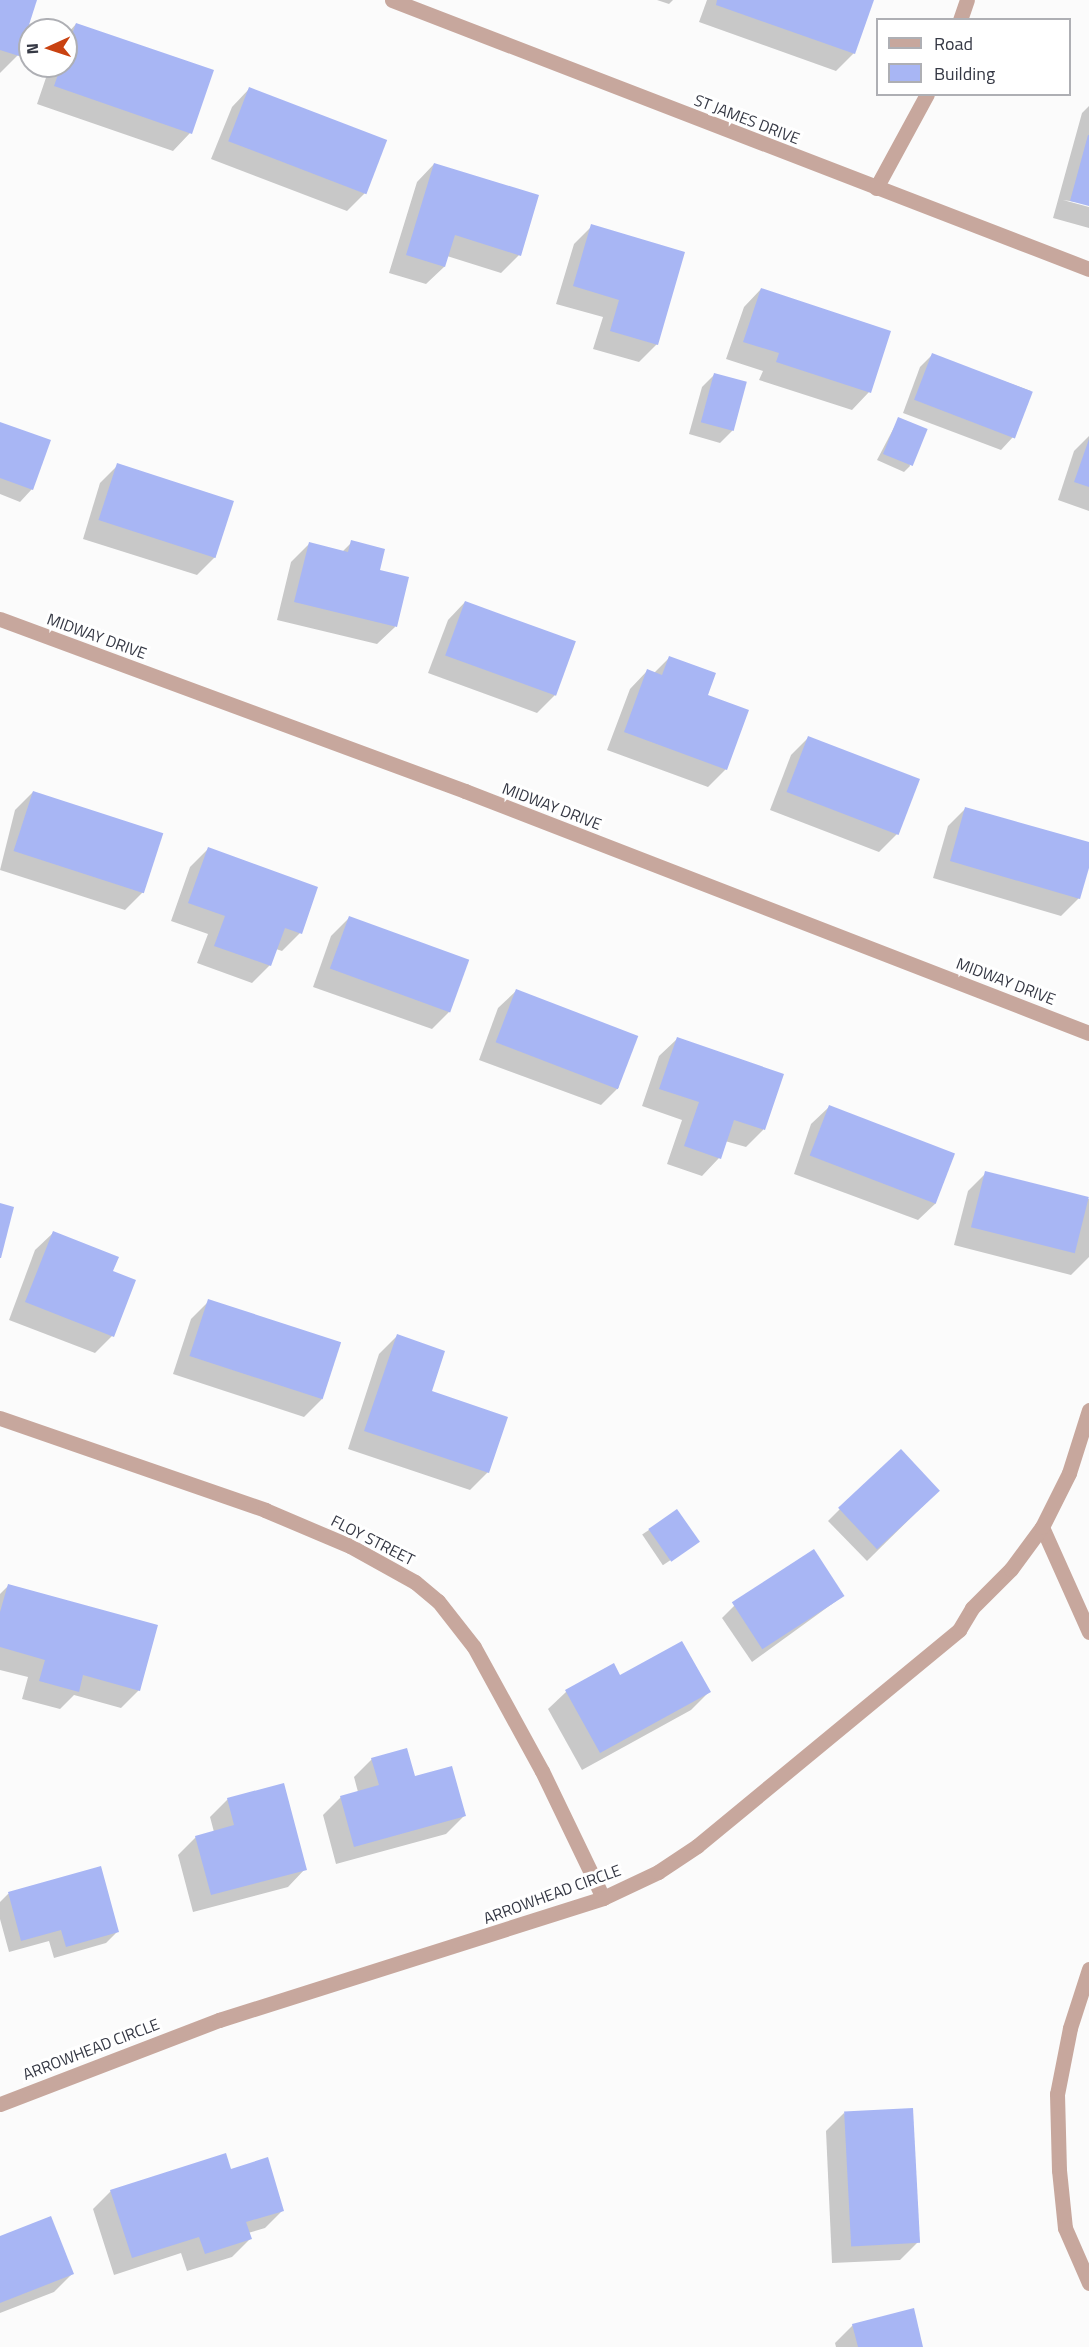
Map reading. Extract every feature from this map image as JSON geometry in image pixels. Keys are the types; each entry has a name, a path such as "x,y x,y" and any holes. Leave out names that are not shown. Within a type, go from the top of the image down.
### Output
{"street":[{"name":"ST JAMES DRIVE","path":"392,0 1089,269"},
{"path":"961,18 967,0"},
{"path":"876,188 926,96"},
{"name":"MIDWAY DRIVE","path":"0,619 465,791 1089,1033"},
{"name":"ARROWHEAD CIRCLE","path":"0,2104 219,2020 603,1899 658,1872 697,1846 959,1630 972,1608 1011,1569 1042,1527 1069,1473 1089,1410"},
{"name":"FLOY STREET","path":"0,1418 265,1510 350,1546 415,1582 438,1601 474,1647 542,1771 603,1899"},
{"path":"1042,1527 1089,1632"},
{"path":"1089,1969 1070,2028 1057,2094 1059,2170 1065,2228 1089,2283"}],"building":[{"path":"0,0 37,0 31,18 18,18 18,56 0,50"},
{"path":"717,0 874,0 855,54 716,5"},
{"path":"78,24 214,70 192,134 54,86 57,78 78,78"},
{"path":"249,87 387,140 366,194 228,141"},
{"path":"1089,135 1089,206 1070,201"},
{"path":"434,163 539,195 521,256 455,235 445,267 406,255"},
{"path":"591,224 685,252 658,345 610,331 619,300 573,286"},
{"path":"761,288 891,331 871,393 776,362 779,353 743,342"},
{"path":"932,353 1033,392 1015,438 914,400"},
{"path":"714,373 747,382 734,431 701,422"},
{"path":"898,417 928,429 913,466 883,454"},
{"path":"0,422 51,440 33,490 0,478"},
{"path":"1089,439 1089,487 1074,482"},
{"path":"117,463 234,501 215,558 98,520"},
{"path":"351,540 385,549 380,570 409,577 397,627 294,602 309,542 348,552"},
{"path":"465,601 576,641 556,696 445,656"},
{"path":"669,656 716,673 708,695 749,710 727,770 624,732 647,669 662,675"},
{"path":"808,736 920,779 899,835 786,792"},
{"path":"33,791 163,833 144,893 14,851"},
{"path":"965,807 1089,842 1089,868 1080,899 950,861"},
{"path":"208,847 318,887 302,934 285,928 271,966 214,946 225,916 188,903"},
{"path":"349,916 469,960 450,1012 330,969"},
{"path":"516,989 638,1036 618,1089 496,1042"},
{"path":"677,1037 784,1074 765,1130 734,1120 721,1159 684,1146 699,1102 659,1089"},
{"path":"829,1105 955,1153 936,1204 810,1155"},
{"path":"985,1171 1089,1197 1075,1253 971,1227"},
{"path":"0,1203 14,1207 1,1258 0,1258"},
{"path":"53,1231 119,1257 113,1271 136,1280 114,1337 25,1302"},
{"path":"208,1299 341,1342 323,1399 189,1356"},
{"path":"397,1334 445,1351 432,1391 508,1417 489,1473 364,1431"},
{"path":"901,1449 940,1491 877,1549 838,1508"},
{"path":"677,1509 700,1542 671,1562 648,1529"},
{"path":"814,1549 844,1596 762,1649 732,1602"},
{"path":"8,1584 158,1625 140,1691 83,1675 79,1692 39,1681 45,1660 0,1647 0,1612"},
{"path":"682,1641 711,1692 600,1753 565,1690 614,1663 620,1675"},
{"path":"407,1748 415,1776 452,1766 466,1816 354,1847 340,1796 379,1785 371,1758"},
{"path":"284,1783 307,1870 211,1895 195,1836 234,1825 227,1798"},
{"path":"101,1866 119,1932 66,1947 61,1930 21,1941 8,1892"},
{"path":"913,2108 920,2243 851,2246 844,2112"},
{"path":"226,2153 231,2169 268,2157 284,2211 246,2222 252,2239 205,2254 199,2237 132,2258 110,2190"},
{"path":"51,2216 74,2274 0,2303 0,2236"},
{"path":"914,2308 923,2347 858,2347 852,2324"}]}
